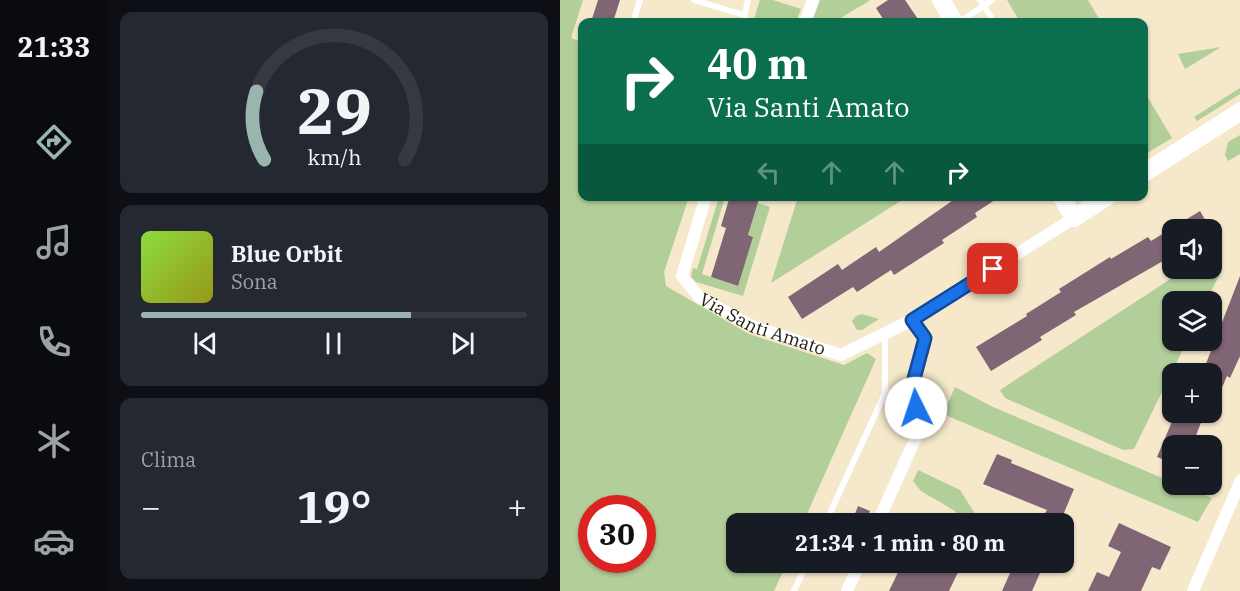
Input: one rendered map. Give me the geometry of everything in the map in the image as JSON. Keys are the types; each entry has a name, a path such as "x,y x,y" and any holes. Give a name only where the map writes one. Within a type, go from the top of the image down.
{"street":[{"path":"806,18 813,0"},
{"path":"941,0 952,18"},
{"path":"1148,170 1239,113"},
{"name":"Via Santi Amato","path":"704,201 682,276 699,297 752,326 841,355 912,320 1099,201"},
{"path":"1064,201 1074,218"},
{"path":"882,513 921,426 911,390 925,338 912,320"},
{"path":"1193,591 1241,480"},
{"path":"847,591 855,573"}],"lane":[{"path":"634,18 640,0"},
{"path":"694,0 740,18"},
{"path":"743,18 748,0"},
{"path":"965,18 982,3 992,0"},
{"path":"982,3 991,18"},
{"path":"830,513 885,393 884,332"},
{"path":"885,393 911,390"},
{"path":"794,591 802,573"}],"green space":[{"path":"560,0 583,0 571,38 578,41 578,201 688,201 664,272 666,286 749,334 844,365 867,353 876,359 807,513 726,513 726,573 782,573 774,591 560,591"},
{"path":"760,0 773,0 801,9 798,18 754,18"},
{"path":"820,0 869,0 841,18 813,18"},
{"path":"1007,0 1088,0 1099,18 1018,18"},
{"path":"1221,47 1185,69 1178,54"},
{"path":"1240,88 1240,94 1197,121 1194,117"},
{"path":"1148,98 1172,138 1148,153"},
{"path":"1240,135 1240,154 1228,161 1225,155 1228,142"},
{"path":"718,201 724,201 702,274 737,286 753,237 748,235 758,203 770,207 743,296 696,282 691,277 693,268 697,269"},
{"path":"796,201 901,201 771,283"},
{"path":"1171,279 1217,279 1211,291 1162,291 1162,351 1182,351 1176,363 1162,363 1162,392 1134,449 1123,450 1005,398 1000,390"},
{"path":"862,314 879,319 862,330 857,330 852,321 856,316"},
{"path":"955,387 993,407 1162,478 1162,495 1204,495 1212,498 1198,522 943,414"},
{"path":"918,470 960,490 975,513 956,513 921,491 913,481"}],"building":[{"path":"598,0 620,0 614,18 592,18"},
{"path":"888,0 905,0 917,18 882,18 876,8"},
{"path":"728,201 758,201 748,235 753,237 738,286 711,277 726,228 721,226"},
{"path":"952,201 993,201 975,213 977,217 942,240 944,243 894,275 891,270 857,292 853,287 802,319 788,297 838,264 842,270 876,247 879,252"},
{"path":"1200,211 1205,219 1187,219"},
{"path":"1162,234 1162,262 1074,312 1076,315 1040,337 1042,340 991,371 976,347 1027,316 1026,314 1061,292 1059,289 1110,257 1111,259 1148,237 1151,241"},
{"path":"1240,276 1241,354 1230,378 1227,376 1222,388 1222,363 1206,363 1211,351 1222,351 1222,322"},
{"path":"1171,423 1201,423 1196,435 1166,435"},
{"path":"1162,445 1162,459 1157,457"},
{"path":"997,454 1012,460 1011,463 1074,489 1064,513 1045,513 1047,510 983,484"},
{"path":"858,506 870,511 869,513 855,513"},
{"path":"1119,523 1171,547 1160,570 1152,567 1141,591 1088,591 1097,572 1109,577 1121,552 1108,546"},
{"path":"898,573 958,573 949,591 889,591"},
{"path":"1010,573 1040,573 1032,591 1002,591"}],"route":[{"path":"916,408 911,390 925,338 912,320 993,269"}]}
